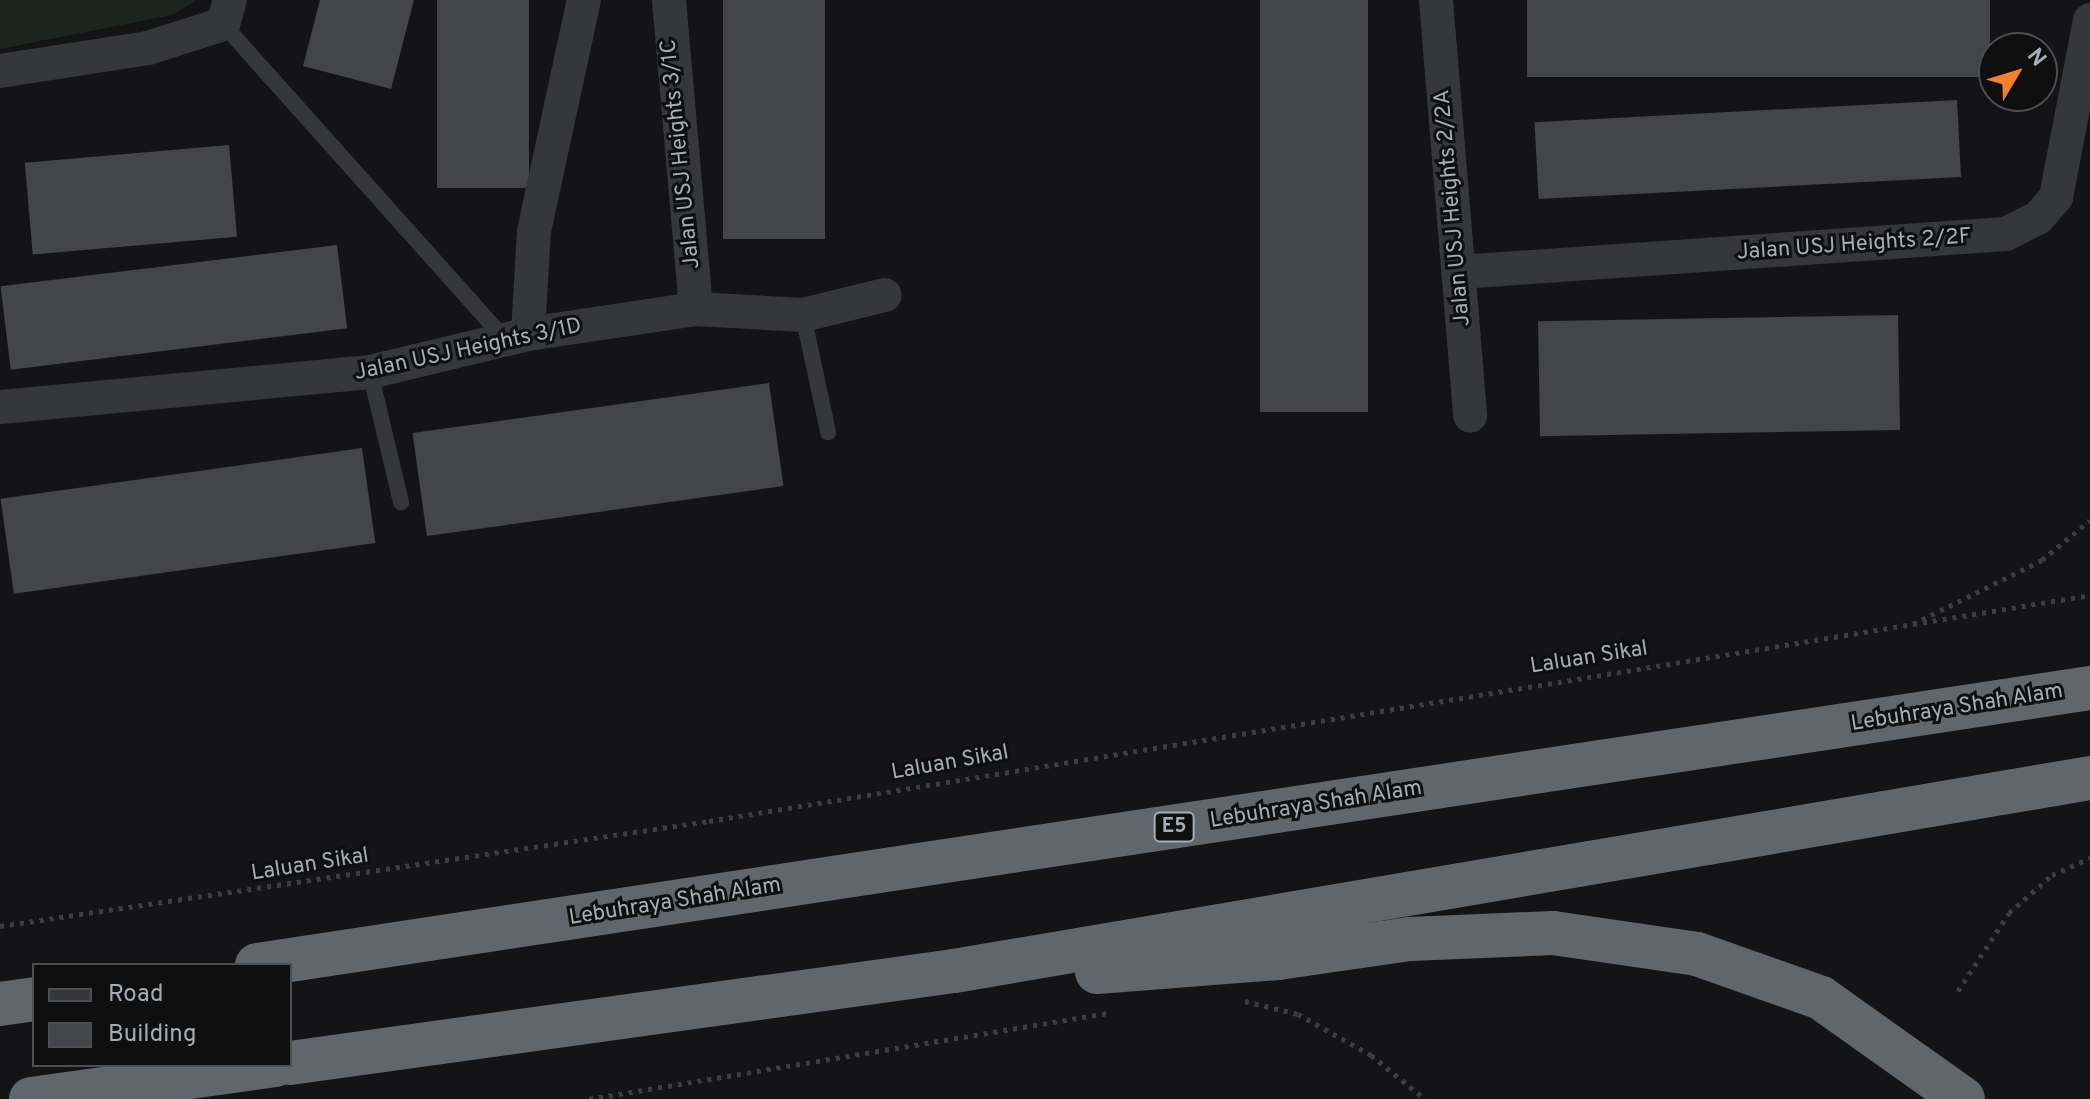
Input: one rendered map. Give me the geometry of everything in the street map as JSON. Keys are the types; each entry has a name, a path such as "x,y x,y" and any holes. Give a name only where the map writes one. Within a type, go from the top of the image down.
{"highway":[{"name":"Lebuhraya Shah Alam","path":"270,963 2090,688"},
{"path":"292,1063 954,971 2090,778"},
{"path":"954,971 1108,972 1278,958 1410,939 1553,933 1697,954 1821,998 1963,1099"},
{"path":"0,1004 32,999"},
{"path":"31,1099 262,1067"}],"street":[{"path":"517,336 534,231 584,0"},
{"name":"Jalan USJ Heights 3/1C","path":"669,0 696,309"},
{"name":"Jalan USJ Heights 2/2A","path":"1436,0 1470,416"},
{"path":"0,71 148,48 226,12"},
{"name":"Jalan USJ Heights 2/2F","path":"1459,272 2006,234 2038,218 2056,197 2090,20"},
{"name":"Jalan USJ Heights 3/1D","path":"0,407 370,372 517,336 696,309 803,315 885,295"}],"lane":[{"path":"226,12 517,336"},
{"path":"803,315 828,432"},
{"path":"370,372 401,502"}],"path":[{"name":"Laluan Sikal","path":"1904,628 2042,560 2090,520"},
{"name":"Laluan Sikal","path":"0,926 694,823 1298,721 1904,628 2090,595"},
{"path":"1958,991 2009,913 2052,875 2090,858"},
{"path":"1241,1000 1298,1014 1371,1055 1425,1099"},
{"path":"589,1099 1125,1010"}],"shaded area":[{"path":"0,0 196,0 172,15 0,49"}],"building":[{"path":"320,0 414,0 391,89 303,66"},
{"path":"437,0 529,0 529,188 437,188"},
{"path":"723,0 825,0 825,239 723,239"},
{"path":"1260,0 1368,0 1368,412 1260,412"},
{"path":"1527,0 1990,0 1990,32 1978,32 1978,77 1527,77"},
{"path":"1957,100 1961,177 1539,199 1535,122"},
{"path":"229,145 237,237 33,255 25,163"},
{"path":"337,245 347,328 11,370 1,286"},
{"path":"1898,315 1900,430 1540,436 1538,321"},
{"path":"769,383 783,486 427,536 413,433"},
{"path":"362,448 375,543 14,594 1,499"}]}
